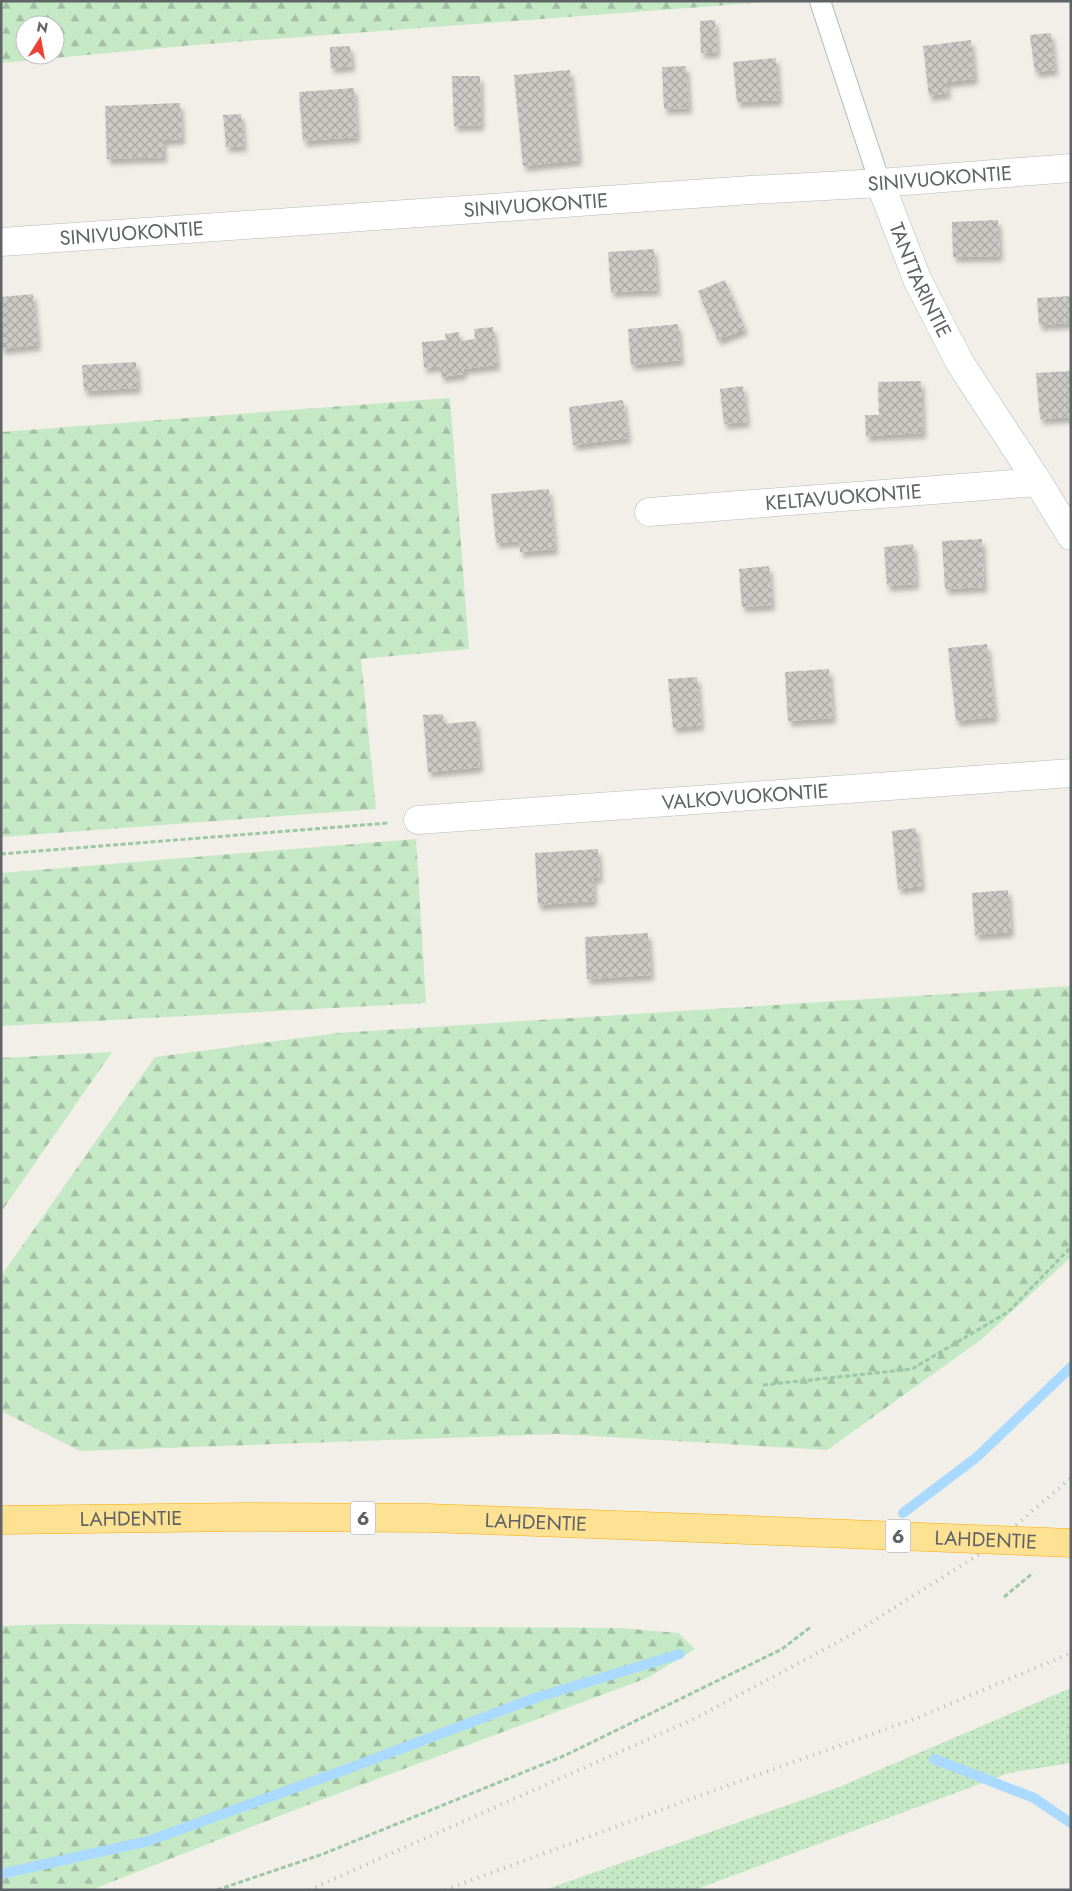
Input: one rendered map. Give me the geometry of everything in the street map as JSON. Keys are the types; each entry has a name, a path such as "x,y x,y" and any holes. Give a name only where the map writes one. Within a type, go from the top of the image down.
{"highway":[{"name":"LAHDENTIE","path":"1,1520 243,1517 428,1518 1071,1543"}],"street":[{"name":"SINIVUOKONTIE","path":"1,242 751,190 880,183 1071,168"},
{"name":"TANTTARINTIE","path":"880,183 918,279 960,363 1071,536"},
{"name":"KELTAVUOKONTIE","path":"649,512 1038,482"},
{"name":"VALKOVUOKONTIE","path":"418,820 1071,773"}],"lane":[{"name":"TANTTARINTIE","path":"820,1 880,183"}],"path":[{"path":"1,854 418,820"},
{"path":"763,1385 912,1369 1008,1312 1071,1247"},
{"path":"217,1890 323,1854 566,1755 782,1649 812,1626"}],"green space":[{"path":"1,1 782,1 194,45 65,57 65,15 15,15 15,62 1,63"},
{"path":"450,398 469,649 361,659 376,809 1,837 1,432"},
{"path":"416,839 426,1003 1,1026 1,873"},
{"path":"1071,986 1071,1257 982,1339 827,1450 558,1434 80,1451 1,1411 1,1276 155,1057 338,1033"},
{"path":"112,1052 1,1212 1,1058"},
{"path":"58,1624 621,1628 678,1633 695,1649 647,1678 302,1807 91,1890 1,1890 1,1626"},
{"path":"1071,1688 1071,1763 1009,1773 694,1890 544,1890 839,1787"}],"building":[{"path":"715,20 717,52 701,53 700,21"},
{"path":"1051,33 1055,70 1035,72 1030,35"},
{"path":"971,40 975,79 946,82 948,93 929,96 923,46"},
{"path":"350,46 352,66 331,68 330,47"},
{"path":"776,58 779,100 737,102 733,62"},
{"path":"686,66 689,108 664,109 662,67"},
{"path":"570,70 579,160 523,166 514,75"},
{"path":"452,76 480,76 481,125 454,126"},
{"path":"354,88 357,137 303,141 299,92"},
{"path":"180,103 182,139 163,140 164,157 107,159 105,106"},
{"path":"241,114 244,146 226,147 223,115"},
{"path":"998,220 1000,256 953,257 952,222"},
{"path":"654,249 657,290 611,292 608,252"},
{"path":"725,280 745,329 718,340 698,291"},
{"path":"33,294 38,345 1,349 1,297"},
{"path":"1071,296 1071,323 1039,325 1037,298"},
{"path":"678,324 681,360 631,365 628,329"},
{"path":"493,327 497,365 463,369 464,374 441,377 440,366 424,368 422,342 446,340 445,334 459,332 460,341 475,339 474,329"},
{"path":"136,362 138,388 84,391 82,365"},
{"path":"1071,371 1071,417 1040,419 1036,373"},
{"path":"921,381 923,433 866,436 865,415 879,415 878,382"},
{"path":"743,386 747,422 724,424 720,389"},
{"path":"623,400 628,438 573,445 569,407"},
{"path":"549,489 555,549 520,552 519,541 496,543 491,494"},
{"path":"982,539 984,587 945,589 942,541"},
{"path":"913,544 916,584 887,586 884,547"},
{"path":"769,566 772,605 742,607 739,569"},
{"path":"987,644 995,717 956,721 948,648"},
{"path":"829,669 833,718 788,721 785,672"},
{"path":"697,677 701,725 673,728 668,679"},
{"path":"443,714 444,724 476,721 480,767 428,772 423,715"},
{"path":"916,828 922,886 898,889 892,831"},
{"path":"598,849 600,877 593,878 594,901 538,905 535,853"},
{"path":"1008,890 1011,932 975,935 972,893"},
{"path":"648,933 651,975 587,979 585,937"}],"waterway":[{"path":"903,1513 977,1457 1071,1367"},
{"path":"1,1874 148,1841 535,1698 680,1654"},
{"path":"934,1759 1034,1798 1071,1823"}],"railway":[{"path":"309,1890 696,1718 851,1635 989,1548 1071,1478"},
{"path":"445,1890 704,1794 917,1718 1071,1653"}]}
